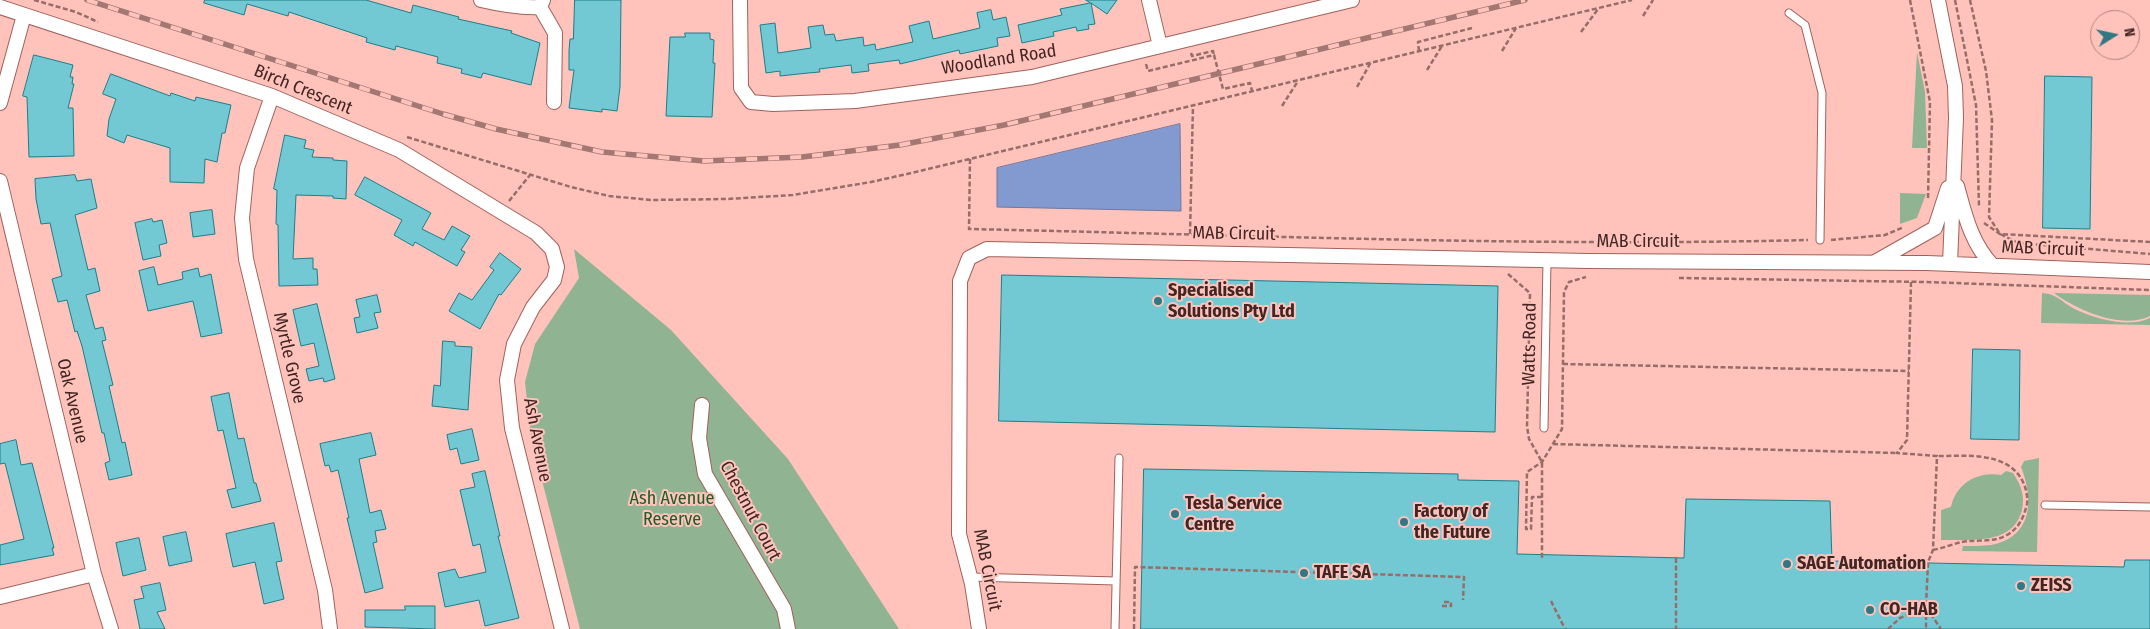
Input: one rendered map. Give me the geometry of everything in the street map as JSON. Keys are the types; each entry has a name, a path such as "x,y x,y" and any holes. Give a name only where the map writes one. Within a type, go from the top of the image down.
{"street":[{"path":"481,0 511,8 542,3 555,33 554,102"},
{"name":"Woodland Road","path":"740,0 741,88 750,102 774,104 855,102 1032,77 1352,0"},
{"path":"1149,0 1160,46"},
{"path":"1938,0 1955,86 1956,118 1950,264"},
{"name":"Birch Crescent","path":"0,7 272,96 399,150 536,233 552,249 557,267"},
{"path":"0,103 24,15"},
{"name":"Myrtle Grove","path":"272,96 247,168 242,218 246,259 325,590 330,629"},
{"path":"1874,263 1935,228 1953,173"},
{"path":"1953,173 1968,227 1982,254 1993,266"},
{"name":"Oak Avenue","path":"0,181 94,574 111,629"},
{"name":"MAB Circuit","path":"979,629 978,613 958,534 960,281 969,258 987,249 1547,260 1950,264 2150,272"},
{"name":"Ash Avenue","path":"557,267 554,280 533,307 514,344 507,380 512,428 562,629"},
{"name":"Chestnut Court","path":"702,405 699,438 705,474 784,609 788,629"},
{"path":"0,597 94,574"}],"lane":[{"path":"1789,13 1805,26 1822,93 1820,240"},
{"name":"Watts Road","path":"1544,428 1547,260"},
{"path":"1115,629 1119,458"},
{"path":"2045,505 2150,507"},
{"path":"970,577 1116,581"}],"path":[{"path":"34,0 76,12 98,22"},
{"path":"405,136 530,175 609,196 651,200 727,199 793,194 846,187 970,159 1632,0"},
{"path":"1643,16 1653,0"},
{"path":"1955,0 1976,105 1977,195 1980,212"},
{"path":"1970,0 1986,71 1992,120 1989,217 2000,234"},
{"path":"1581,32 1599,8"},
{"path":"1419,51 1418,42 1472,28"},
{"path":"1502,51 1516,28"},
{"path":"1427,70 1443,45"},
{"path":"1143,50 1148,71 1214,55"},
{"path":"1202,53 1213,51 1224,89 1250,83 1252,91"},
{"path":"1357,87 1370,62"},
{"path":"1282,106 1299,80"},
{"path":"1190,234 1193,105"},
{"path":"970,159 969,229 1588,241"},
{"path":"500,211 530,175"},
{"path":"1981,220 2000,234 2018,243 2150,254"},
{"path":"2000,234 2150,242"},
{"path":"1507,273 1530,293 1527,426 1529,439 1542,462 1542,559"},
{"path":"1542,497 1532,496 1531,529 1526,529 1527,472 1542,462 1562,429 1564,292 1569,282 1588,276"},
{"path":"1674,278 1911,282 2150,290"},
{"path":"1896,454 1907,440 1911,282"},
{"path":"1563,364 1908,371"},
{"path":"1553,444 1896,454 1994,459 2011,466 2019,474 2025,486 2027,501 2024,517 2016,529 2006,536 1987,541 1964,542 1933,550"},
{"path":"1926,629 1928,562 1933,550 1937,456"},
{"path":"1676,558 1676,629"},
{"path":"1134,629 1135,567 1464,577 1463,600"},
{"path":"1550,602 1565,629"},
{"path":"1888,629 1900,618 1926,607"},
{"path":"1926,607 1941,629"}],"green space":[{"path":"1917,52 1925,92 1927,148 1912,148"},
{"path":"1900,193 1926,194 1917,218 1900,224"},
{"name":"Ash Avenue Reserve","path":"574,249 671,330 788,459 899,629 580,629 531,437 525,382 535,344 579,278"},
{"path":"2042,293 2055,296 2073,308 2100,318 2111,321 2132,322 2150,318 2150,325 2041,323"},
{"path":"2054,293 2150,295 2150,316 2139,320 2126,321 2100,316 2075,306"},
{"path":"2039,458 2037,552 1962,551 1963,546 1991,545 2005,541 2022,526 2027,515 2028,492 2021,467 2024,461"},
{"path":"2006,471 2013,473 2016,477 2022,490 2023,500 2022,510 2017,522 2010,530 2000,535 1977,540 1941,540 1941,510 1951,507 1958,491 1963,485 1976,477 1992,474 2001,475"}],"water":[{"path":"1180,124 1181,211 997,207 997,168"}],"building":[{"path":"205,0 366,0 411,13 413,5 459,17 458,19 512,31 511,33 540,43 531,85 483,73 481,78 461,73 462,69 437,63 438,57 396,46 395,50 366,42 367,38 289,12 288,16 247,4 244,15 204,3"},
{"path":"575,0 621,0 620,87 617,111 602,109 602,112 569,108 574,70 569,70 569,51 570,39 573,39"},
{"path":"1086,0 1117,0 1107,14 1091,3 1095,24 1088,25 1089,29 1077,31 1076,27 1053,32 1054,36 1022,43 1018,25 1062,15 1060,9 1090,3"},
{"path":"991,10 993,20 1006,17 1010,36 997,38 998,46 960,54 959,50 900,64 899,60 868,64 869,71 852,73 851,65 819,69 820,72 780,76 780,71 766,73 760,25 775,23 778,53 811,48 808,27 823,25 825,35 834,34 836,41 863,37 864,46 875,44 876,50 913,42 909,26 929,21 933,39 980,28 977,13"},
{"path":"685,33 710,33 710,39 714,40 713,63 715,63 712,117 666,116 670,37 685,37"},
{"path":"34,55 73,65 70,77 73,77 72,84 74,84 68,108 73,108 74,156 29,157 27,97 23,96"},
{"path":"111,74 170,96 171,93 195,101 196,97 231,105 225,133 222,133 217,162 205,159 204,183 170,182 170,148 127,135 124,143 107,136 109,119 116,99 103,94"},
{"path":"2045,76 2092,77 2090,229 2043,228"},
{"path":"285,135 306,140 304,148 314,150 312,157 347,161 346,199 333,198 333,196 296,195 293,259 313,258 313,269 317,269 318,285 279,286 278,225 276,224 277,190 274,189"},
{"path":"75,175 77,181 91,179 97,208 75,215 88,270 95,268 100,291 86,295 95,329 103,327 106,340 102,341 113,385 109,386 122,443 125,442 132,475 109,480 105,463 110,461 82,346 77,331 75,332 67,300 58,302 52,279 62,276 50,223 41,224 36,199 35,179"},
{"path":"365,177 431,213 422,229 444,240 452,226 470,236 461,250 465,252 457,266 415,242 413,246 394,235 402,220 355,195"},
{"path":"212,210 215,234 193,237 190,213"},
{"path":"152,219 153,222 162,220 167,243 159,245 161,256 143,260 135,223"},
{"path":"500,253 521,269 501,295 499,294 480,329 449,311 459,293 472,300 494,270 490,267"},
{"path":"154,267 158,285 183,279 182,272 198,268 200,277 211,274 222,333 201,337 193,301 148,311 139,271"},
{"path":"1002,275 1498,286 1495,432 999,421"},
{"path":"377,295 381,312 374,313 378,328 357,333 354,318 360,317 356,300"},
{"path":"317,304 335,379 324,382 323,378 309,381 306,369 319,366 314,343 301,346 293,310"},
{"path":"443,341 455,342 455,346 472,347 468,410 432,406 434,385 440,386"},
{"path":"1973,349 2020,350 2019,440 1971,439"},
{"path":"229,393 238,439 244,438 254,483 256,483 261,501 232,508 227,490 236,488 223,430 218,431 211,397"},
{"path":"472,429 479,460 461,464 457,448 450,450 447,435"},
{"path":"371,433 376,455 359,459 370,513 381,510 386,529 375,531 377,542 373,543 383,588 365,593 347,518 349,518 338,470 331,472 329,465 325,466 320,444"},
{"path":"16,440 21,465 32,463 54,548 52,548 54,555 0,565 0,545 24,539 5,463 0,464 0,444"},
{"path":"1144,469 1458,474 1458,480 1519,481 1517,554 1684,558 1686,499 1830,501 1832,561 2124,567 2125,560 2150,560 2150,629 1141,629"},
{"path":"485,471 500,536 498,536 519,618 485,626 479,600 445,607 438,573 455,569 459,578 486,572 480,544 473,546 460,490 475,487 472,474"},
{"path":"274,523 282,561 276,562 284,599 264,604 255,562 233,567 226,534"},
{"path":"186,532 192,561 169,566 163,537"},
{"path":"139,538 146,570 123,576 116,543"},
{"path":"160,583 166,610 157,612 165,629 140,629 134,600 144,598 141,587"},
{"path":"405,606 435,606 435,629 365,627 365,610 405,610"}],"railway":[{"path":"87,0 443,114 496,129 602,152 704,161 802,157 900,145 1004,125 1525,0"}],"place":[{"name":"Specialised Solutions Pty Ltd","path":"1158,301"},
{"name":"Tesla Service Centre","path":"1175,514"},
{"name":"Factory of the Future","path":"1404,522"},
{"name":"SAGE Automation","path":"1787,564"},
{"name":"TAFE SA","path":"1304,573"},
{"name":"ZEISS","path":"2021,586"},
{"name":"CO-HAB","path":"1870,610"}]}
